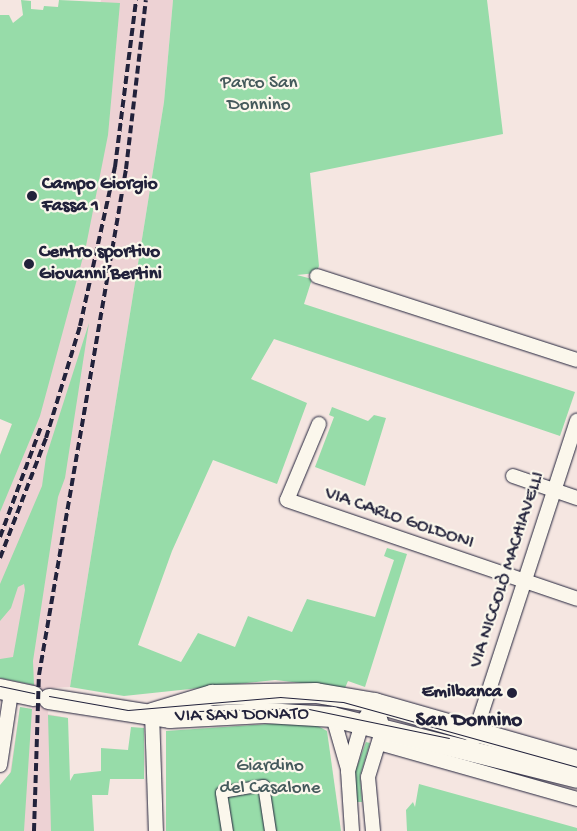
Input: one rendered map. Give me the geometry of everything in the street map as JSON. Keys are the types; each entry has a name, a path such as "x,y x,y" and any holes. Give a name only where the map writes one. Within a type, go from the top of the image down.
{"main road":[{"name":"VIA SAN DONATO","path":"6,691 41,698 152,713 170,718 265,713 333,717 362,723 381,736 473,740 577,760"},
{"name":"VIA SAN DONATO","path":"152,713 212,695 259,692 316,693 376,703 577,778"}],"street":[{"path":"317,276 577,360"},
{"name":"VIA NICCOLÒ MACHIAVELLI","path":"473,740 577,421"},
{"name":"VIA CARLO GOLDONI","path":"319,424 288,500 577,600"},
{"path":"513,476 577,498"},
{"path":"0,766 6,691"},
{"path":"348,771 362,723 376,703"},
{"path":"373,831 368,777 381,736 376,703"},
{"path":"152,713 156,831"},
{"path":"333,717 348,771 352,831"},
{"name":"VIA SAN DONATO","path":"381,736 577,799"},
{"path":"227,831 221,792 263,785 270,831"}],"shaded area":[{"path":"101,0 173,0 164,102 70,687 50,688 48,714 68,718 68,831 9,831 9,778 20,707 32,709 34,685 0,678 0,455 12,424"}],"green space":[{"path":"21,0 31,1 31,9 43,10 44,6 58,7 59,0 120,3 108,135 86,246 40,416 0,512 0,455 12,424 0,419 0,15 9,15 13,23 23,15"},
{"name":"Parco San Donnino","path":"173,0 487,0 503,134 310,173 319,266 316,273 297,275 312,279 304,304 575,392 560,436 274,339 251,379 307,403 277,484 213,460 172,551 138,645 181,662 198,633 235,647 248,616 292,632 307,599 375,617 394,560 384,556 387,548 407,554 365,687 348,681 345,688 275,680 124,696 70,687 164,102"},
{"path":"89,323 65,478 58,497 33,661 34,685 0,678 0,659 13,657 25,590 24,584 18,587 11,608 0,621 0,584 42,486 46,457"},
{"path":"332,407 368,421 374,415 386,418 365,486 315,467 334,417 329,415"},
{"path":"20,707 32,709 24,831 0,831 0,785 11,772"},
{"path":"48,715 68,718 70,781 74,774 101,771 101,748 128,750 131,727 144,728 144,779 110,779 108,795 92,795 94,831 51,831"},
{"name":"Giardino del Casalone","path":"281,723 316,725 327,731 341,831 166,831 166,731"},
{"path":"366,742 370,743 360,776 362,802 357,802 355,772"},
{"path":"419,784 577,828 577,831 407,831 406,810 413,802 415,807"}],"tram line":[{"path":"0,686 34,693"},
{"path":"49,696 128,710 280,697 343,702 577,767"},
{"path":"198,711 304,708 449,738"}],"railway":[{"path":"0,558 46,438 80,326 115,167 136,0"},
{"path":"34,831 39,675 126,169 146,0"},
{"path":"0,537 41,427"}],"place":[{"name":"Campo Giorgio Fassa 1","path":"32,196"},
{"name":"Centro sportivo Giovanni Bertini","path":"29,264"},
{"name":"Emilbanca","path":"512,693"}],"district":[{"name":"San Donnino","path":"469,722"}]}
